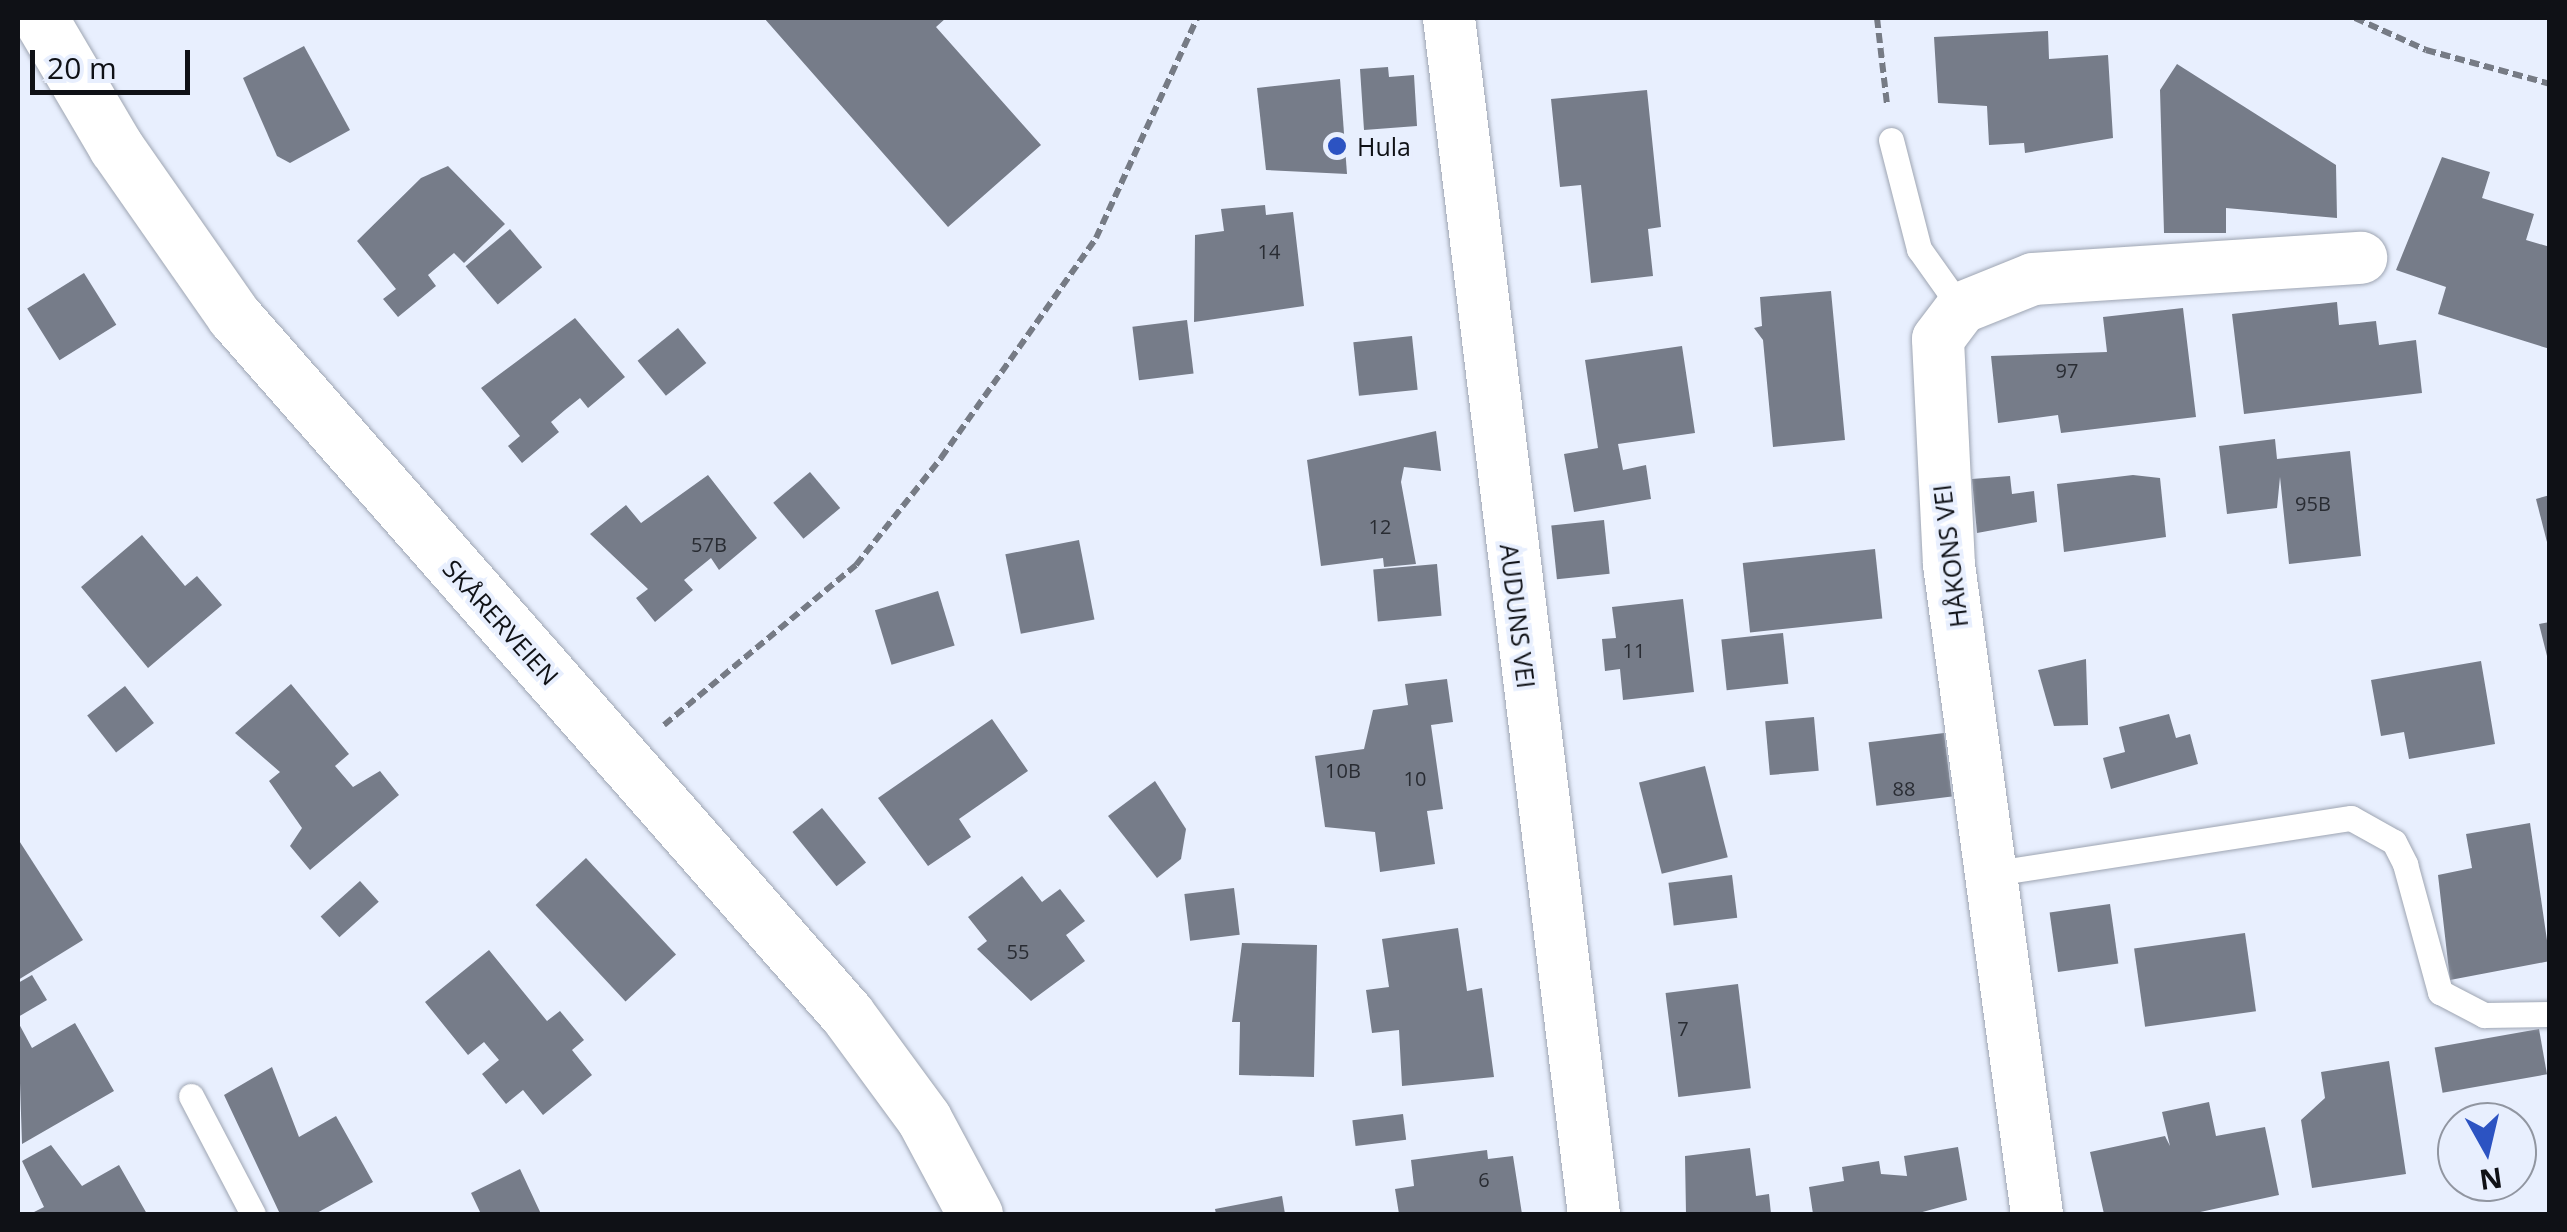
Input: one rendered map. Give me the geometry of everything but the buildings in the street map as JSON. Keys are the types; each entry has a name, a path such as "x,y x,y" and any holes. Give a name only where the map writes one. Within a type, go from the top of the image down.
{"street":[{"name":"SKÅRERVEIEN","path":"40,18 234,316 859,1029 924,1119 975,1214"},
{"name":"AUDUNS VEI","path":"1448,18 1594,1214"},
{"path":"1961,308 2072,272 2360,258"},
{"name":"HÅKONS VEI","path":"1961,308 1938,339 1935,361 1939,468 1995,874 2036,1214"}],"lane":[{"path":"1892,140 1919,249 1961,308"},
{"path":"1995,874 2351,818 2394,842 2440,992 2484,1015 2550,1014"},
{"path":"191,1096 253,1214"}],"path":[{"path":"622,758 817,602 889,525 1096,238 1197,18"},
{"path":"1878,18 1892,140"},
{"path":"2355,18 2426,50 2550,84"}],"place":[{"name":"Hula","path":"1337,146"}]}
